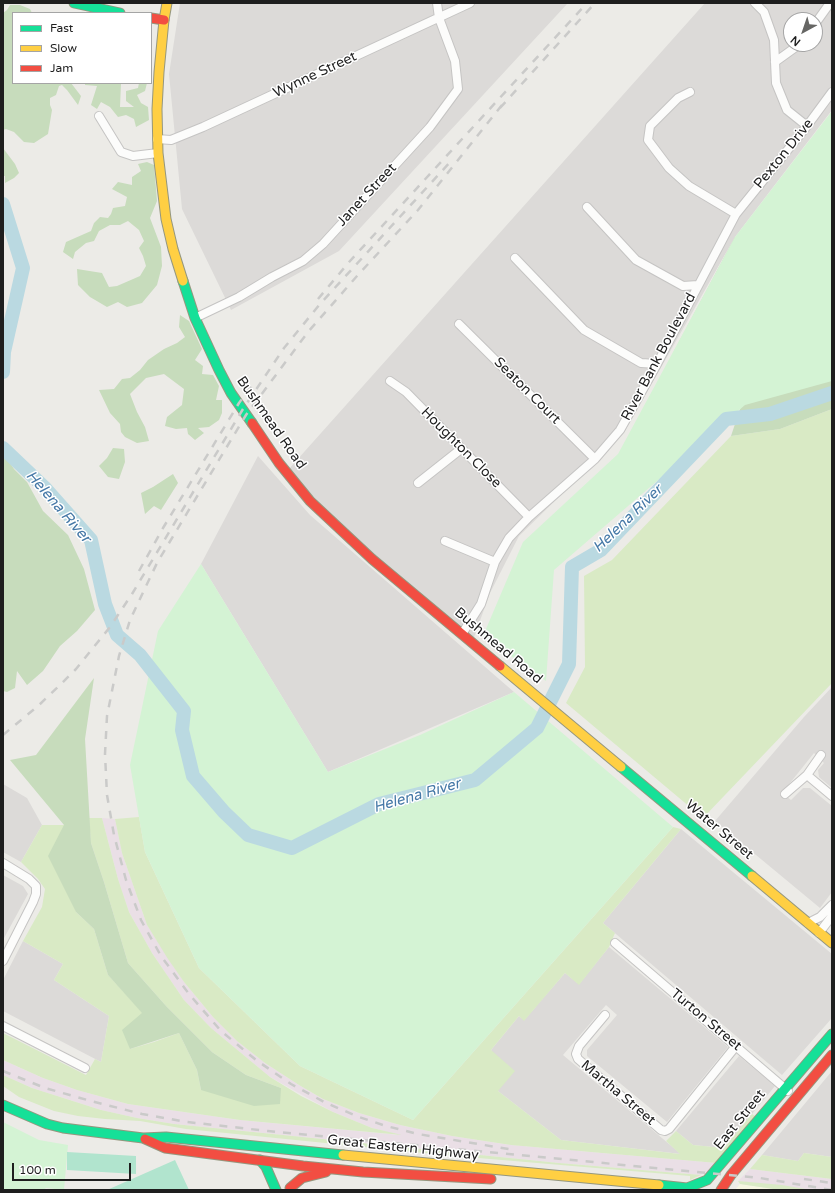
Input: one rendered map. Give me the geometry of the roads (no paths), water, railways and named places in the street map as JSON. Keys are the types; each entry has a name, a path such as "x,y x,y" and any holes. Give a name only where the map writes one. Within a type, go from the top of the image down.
{"main road":[{"path":"74,3 115,12"},
{"name":"Bushmead Road","path":"167,3 159,72 157,139 162,194 173,249 195,318 231,393 280,463 310,501 372,559 587,739"},
{"path":"152,18 164,20"},
{"name":"Water Street","path":"587,739 832,943"},
{"name":"East Street","path":"655,1188 687,1188 707,1180 832,1034"},
{"name":"East Street","path":"721,1190 731,1175 832,1055"},
{"name":"Great Eastern Highway","path":"3,1105 47,1124 63,1128 143,1138 166,1137 655,1188"},
{"name":"Great Eastern Highway","path":"143,1138 165,1148 334,1170 498,1180"},
{"path":"260,1160 266,1167 276,1190"},
{"path":"290,1188 302,1178 334,1170"},
{"path":"514,1181 566,1185"}],"street":[{"name":"Janet Street","path":"195,318 239,297 272,277 303,261 323,244 430,127 458,89 455,61 439,18 437,3"},
{"name":"Wynne Street","path":"157,139 172,140 203,127 470,3"},
{"path":"755,3 764,12 774,40 776,83 786,110 807,126"},
{"path":"823,13 830,3"},
{"path":"775,62 789,52"},
{"path":"690,92 678,98 650,126 648,140 669,168 689,186 736,214"},
{"name":"Pexton Drive","path":"736,214 807,126 832,92"},
{"path":"100,116 121,152 133,156 158,153"},
{"path":"587,207 636,260 683,286 698,285"},
{"name":"River Bank Boulevard","path":"462,634 480,604 495,562 509,538 529,517 595,459 620,430 657,364 736,214"},
{"path":"515,258 584,330 641,363 657,364"},
{"name":"Seaton Court","path":"459,324 595,459"},
{"name":"Houghton Close","path":"390,381 406,392 460,449 529,517"},
{"path":"418,483 460,449"},
{"path":"445,541 495,562"},
{"path":"786,794 807,775 821,755"},
{"path":"807,775 832,796"},
{"path":"3,863 29,879 36,886 36,894 33,902 3,961"},
{"path":"808,923 820,917 832,905"},
{"path":"819,932 832,916"},
{"name":"Turton Street","path":"615,943 796,1098"},
{"name":"Martha Street","path":"605,1016 579,1046 576,1054 581,1063 661,1130 665,1131 669,1130 736,1046"},
{"path":"3,1026 85,1068"}],"waterway":[{"name":"Helena River","path":"3,204 23,268 4,352 3,372"},
{"name":"Helena River","path":"3,448 44,487 91,540 105,604 117,635 140,655 184,711 182,730 193,776 224,812 248,835 292,848 379,804 475,780 537,728 569,664 572,567 601,550 726,419 770,414 832,393"}],"railway":[{"path":"318,299 350,261 587,3"},
{"path":"500,108 595,3"},
{"path":"502,105 418,210 308,332 246,415 157,563 130,620 119,656 107,716 105,754 107,795 114,835 126,880 141,920 161,956 189,994 221,1031 256,1060 291,1084 326,1103 359,1117 418,1134 514,1150"},
{"path":"3,735 38,706 76,669 110,627 132,594 243,409 284,348 320,304 452,160"},
{"path":"139,571 163,528 239,403 255,381"},
{"path":"3,1071 45,1088 91,1101 142,1114 187,1122 760,1178 832,1190"},
{"path":"804,1179 832,1183"}]}
